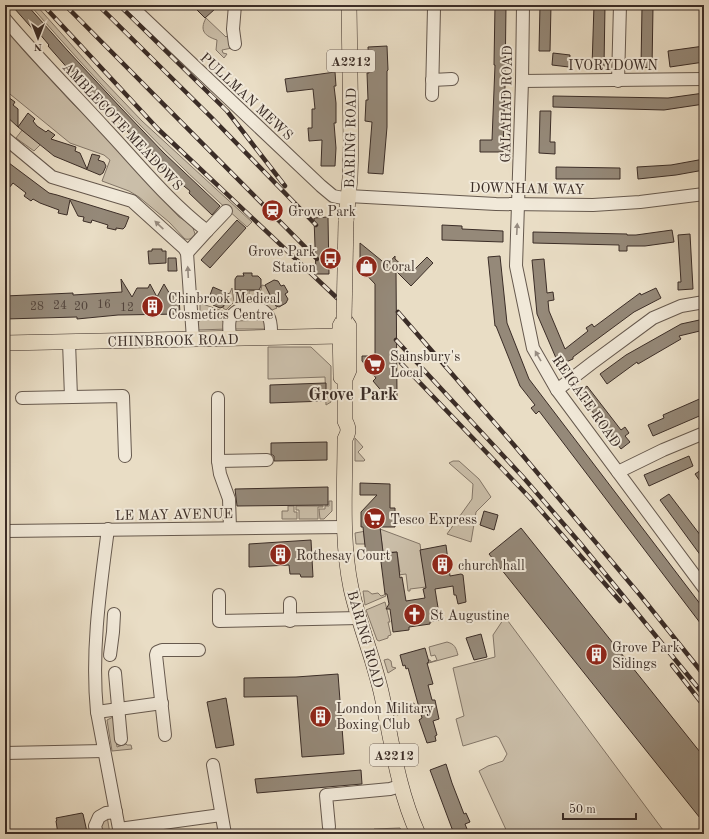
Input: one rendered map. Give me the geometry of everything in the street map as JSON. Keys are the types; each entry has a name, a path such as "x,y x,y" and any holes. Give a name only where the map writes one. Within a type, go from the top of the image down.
{"main road":[{"name":"BARING ROAD","path":"349,5 351,144 350,178 346,221 344,320 340,326 345,340 341,377 345,379 346,429 344,527 349,576 359,618 373,660 400,786 418,834"},
{"name":"CHINBROOK ROAD","path":"5,343 230,338 345,340"}],"street":[{"name":"PULLMAN MEWS","path":"130,5 321,186 333,196 348,197"},
{"path":"235,5 233,29 235,44"},
{"path":"432,5 434,8 432,95"},
{"name":"GALAHAD ROAD","path":"519,204 524,5"},
{"path":"618,81 620,5"},
{"name":"AMBLECOTE MEADOWS","path":"5,19 32,51 106,128 158,186 178,206 207,231"},
{"path":"432,80 452,79"},
{"name":"IVORYDOWN","path":"522,81 704,79"},
{"path":"5,138 52,177 132,200 177,241 187,253 193,339"},
{"name":"DOWNHAM WAY","path":"348,197 496,204 593,205 670,199 704,194"},
{"name":"REIGATE ROAD","path":"519,204 516,266 533,348 557,390 704,588"},
{"path":"187,253 226,211"},
{"path":"557,390 653,318 681,306 704,302"},
{"path":"230,338 230,320 232,316 240,310 250,308 261,309 268,316 270,320 271,338"},
{"path":"69,342 70,397"},
{"path":"22,398 123,396 125,456"},
{"path":"218,398 218,461 220,474 229,499 230,528"},
{"path":"618,472 657,453 703,435"},
{"path":"218,461 267,460"},
{"name":"LE MAY AVENUE","path":"5,531 344,527"},
{"path":"108,529 96,632 94,664 97,712 120,832 221,815"},
{"path":"219,595 219,621 359,618"},
{"path":"290,603 290,620"},
{"path":"110,655 114,614"},
{"path":"96,632 113,632"},
{"path":"165,735 156,657 157,652 162,650 199,650"},
{"path":"115,673 121,739"},
{"path":"97,712 162,703"},
{"path":"5,753 104,751"},
{"path":"213,765 224,834"},
{"path":"329,827 326,795 390,789 400,786"},
{"path":"97,834 95,826 99,816 106,813 116,812"}],"shaded area":[{"path":"30,5 36,5 142,121 252,222 247,227 190,175 135,120"},
{"path":"206,18 226,37 231,32 232,48 222,50 223,53 227,54 224,58 216,50 217,40 206,35 203,30"},
{"path":"5,27 24,51 73,104 111,140 160,197 179,217 192,225 195,234 192,238 185,239 169,222 139,197 129,191 102,181 110,160 104,155 70,143 5,90"},
{"path":"23,129 41,144 34,151 16,138"},
{"path":"704,213 704,271 700,214"},
{"path":"262,285 266,286 270,296 261,300 249,298 249,291 261,290"},
{"path":"232,288 234,302 226,310 223,308"},
{"path":"235,290 247,290 247,298 236,301"},
{"path":"271,298 277,308 272,310 263,302"},
{"path":"200,303 225,312 222,321 228,321 228,329 197,330 198,321 200,321"},
{"path":"268,320 268,329 234,329 234,321"},
{"path":"268,347 311,347 331,366 331,402 326,405 325,377 268,379"},
{"path":"355,438 363,447 358,452 365,460 364,461 355,461"},
{"path":"459,461 479,479 491,497 476,512 471,542 447,534 472,499 473,484 449,463"},
{"path":"329,501 332,501 332,511 324,519 320,519 319,509 325,509 325,506 329,506"},
{"path":"288,506 294,506 294,512 297,512 297,519 282,519 282,511 288,511"},
{"path":"296,506 323,507 318,507 318,519 299,519 299,510 296,510"},
{"path":"380,529 420,544 426,587 410,589 410,591 408,591 406,574 398,575 398,572 400,572 397,552 383,552"},
{"path":"366,531 364,534 365,544 356,544 355,533"},
{"path":"363,591 368,591 372,594 378,593 381,596 385,594 386,596 365,605"},
{"path":"385,602 390,622 388,622 391,635 388,636 388,638 379,641 377,640 366,610"},
{"path":"505,617 666,834 508,834 479,771 503,761 507,754 499,738 496,736 463,746 456,719 464,716 453,668 495,657 493,635"},
{"path":"447,642 455,647 458,655 425,664 428,663 429,660 431,662 437,660 435,655 431,656 429,647"},
{"path":"388,659 391,661 392,667 396,668 388,673 384,660"},
{"path":"395,703 399,707 414,703 417,709 397,715"},
{"path":"113,717 117,747 126,744 131,745 132,749 112,751 107,720"},
{"path":"107,816 110,834 105,834 99,829 98,825"},
{"path":"400,828 403,834 374,833 374,829"}],"building":[{"path":"19,5 27,5 164,153 220,206 212,215 189,193 190,191 152,158 154,156 142,144 140,145 117,121 119,120 107,107 105,109 82,84 84,82 73,71 71,72 38,32 37,34 14,8"},
{"path":"192,5 211,5 215,9 205,18"},
{"path":"495,5 506,5 503,152 480,152 480,140 492,140 495,65"},
{"path":"540,5 551,5 550,51 539,51"},
{"path":"594,5 605,5 604,67 592,67"},
{"path":"642,7 653,7 652,68 641,67"},
{"path":"387,46 387,127 383,174 368,173 372,122 365,121 366,100 368,100 368,47"},
{"path":"704,46 704,62 670,67 668,51"},
{"path":"553,53 570,55 569,67 552,65"},
{"path":"335,72 335,166 321,166 322,140 309,141 308,128 312,128 312,109 315,109 313,89 287,92 285,79"},
{"path":"704,93 704,104 664,110 553,107 553,96 668,98"},
{"path":"8,97 15,102 13,105 18,109 18,127 5,115 5,99 6,100"},
{"path":"540,111 551,111 550,142 555,142 555,154 539,153"},
{"path":"28,113 35,119 33,121 37,126 46,132 48,130 55,135 51,139 76,147 75,151 80,153 87,169 92,154 100,156 98,160 104,162 106,166 103,173 100,175 54,156 18,127"},
{"path":"704,159 704,170 638,179 637,167 671,165"},
{"path":"5,160 49,193 129,217 125,227 123,229 116,228 116,230 107,228 108,225 92,220 91,223 83,221 84,217 78,216 70,200 67,215 58,213 59,210 33,199 31,201 24,196 26,193 13,183 5,193"},
{"path":"556,167 620,168 620,179 556,179"},
{"path":"328,217 329,274 316,274 314,218"},
{"path":"237,220 246,228 210,268 201,260"},
{"path":"442,225 462,226 462,229 503,231 503,242 442,240"},
{"path":"672,230 674,242 645,246 627,246 627,251 619,251 619,245 533,243 533,232 636,235"},
{"path":"690,234 693,289 678,290 678,282 681,282 678,235"},
{"path":"360,243 387,265 395,256 395,259 411,273 427,257 433,263 411,286 396,271 397,396 390,401 373,381 376,378 362,361 362,356 375,356 375,284 360,268"},
{"path":"152,249 162,249 162,251 166,251 166,263 149,264 148,251 152,251"},
{"path":"500,256 507,323 529,379 704,609 704,628 539,411 536,414 531,408 535,405 520,386 495,326 488,257"},
{"path":"168,258 176,258 177,271 168,271"},
{"path":"544,259 547,293 553,292 554,300 548,301 549,311 565,349 588,331 586,328 592,324 594,327 640,293 641,295 656,288 661,298 634,312 573,357 573,359 559,365 537,314 532,260"},
{"path":"243,273 252,273 252,276 258,276 261,279 261,286 259,290 235,290 235,279 237,276 244,276"},
{"path":"121,279 132,297 137,288 148,288 150,284 157,297 164,284 171,296 179,296 180,314 118,315 77,319 77,317 5,319 5,296 73,293 73,295 122,292"},
{"path":"274,280 278,281 281,286 284,285 288,292 285,294 288,299 286,303 279,307 276,306 265,285"},
{"path":"213,287 229,294 223,307 220,308 213,305 211,302 213,296 210,295"},
{"path":"704,319 704,330 679,336 681,339 638,364 637,362 607,384 600,374 626,355 681,324"},
{"path":"326,383 326,401 270,403 270,385"},
{"path":"587,386 621,430 625,427 629,433 625,436 630,442 621,449 578,393"},
{"path":"704,397 704,414 653,436 648,425 664,418 663,415"},
{"path":"327,442 327,460 274,461 274,456 271,454 271,443"},
{"path":"689,456 693,466 649,486 644,475"},
{"path":"704,468 704,487 695,474"},
{"path":"360,483 390,484 390,508 395,508 395,527 380,527 383,552 366,555 363,527 361,527 361,512 377,495 360,495"},
{"path":"328,487 328,505 237,506 235,489"},
{"path":"669,494 704,540 704,560 660,500"},
{"path":"484,511 498,515 494,530 480,525"},
{"name":"Grove Park Sidings","path":"521,528 704,757 704,823 489,554"},
{"name":"Rothesay Court","path":"311,540 313,577 301,577 300,574 290,574 289,565 249,567 249,544"},
{"path":"446,545 450,576 463,575 466,602 458,604 456,595 454,595 453,586 435,589 440,620 430,622 430,624 409,627 409,630 393,632 390,609 386,609 389,604 387,594 385,594 380,554 397,552 400,578 402,577 406,601 425,598 423,589 426,588 420,550"},
{"path":"481,634 487,657 474,660 466,638"},
{"path":"425,648 429,662 427,663 433,684 428,685 432,700 435,700 439,719 433,721 437,735 435,736 436,741 427,743 419,720 422,718 408,668 406,669 405,665 403,666 400,655"},
{"name":"London Military Boxing Club","path":"338,674 344,754 302,757 297,696 244,697 244,678 296,677"},
{"path":"226,698 234,745 216,748 207,702"},
{"path":"446,764 464,814 466,813 470,822 465,824 469,834 454,834 430,770"},
{"path":"361,770 362,784 257,793 255,779"},
{"path":"82,813 87,832 86,834 58,834 56,818"}],"railway":[{"path":"43,5 158,129 337,298"},
{"path":"65,5 317,259"},
{"path":"98,5 211,117 316,225"},
{"path":"119,5 227,111 285,186"},
{"path":"398,312 514,445 640,595 704,675"},
{"path":"396,340 523,477 580,543 704,695"},
{"path":"401,363 529,497 620,601"},
{"path":"672,665 704,706"}],"place":[{"name":"Grove Park","path":"273,211"},
{"name":"Grove Park Station","path":"331,259"},
{"name":"Coral","path":"366,266"},
{"name":"Chinbrook Medical Cosmetics Centre","path":"152,306"},
{"name":"Sainsbury's Local","path":"374,364"},
{"name":"Tesco Express","path":"375,519"},
{"name":"Rothesay Court","path":"280,555"},
{"name":"church hall","path":"442,565"},
{"name":"St Augustine","path":"415,615"},
{"name":"Grove Park Sidings","path":"597,655"},
{"name":"London Military Boxing Club","path":"320,716"}],"district":[{"name":"Grove Park","path":"353,394"}]}
